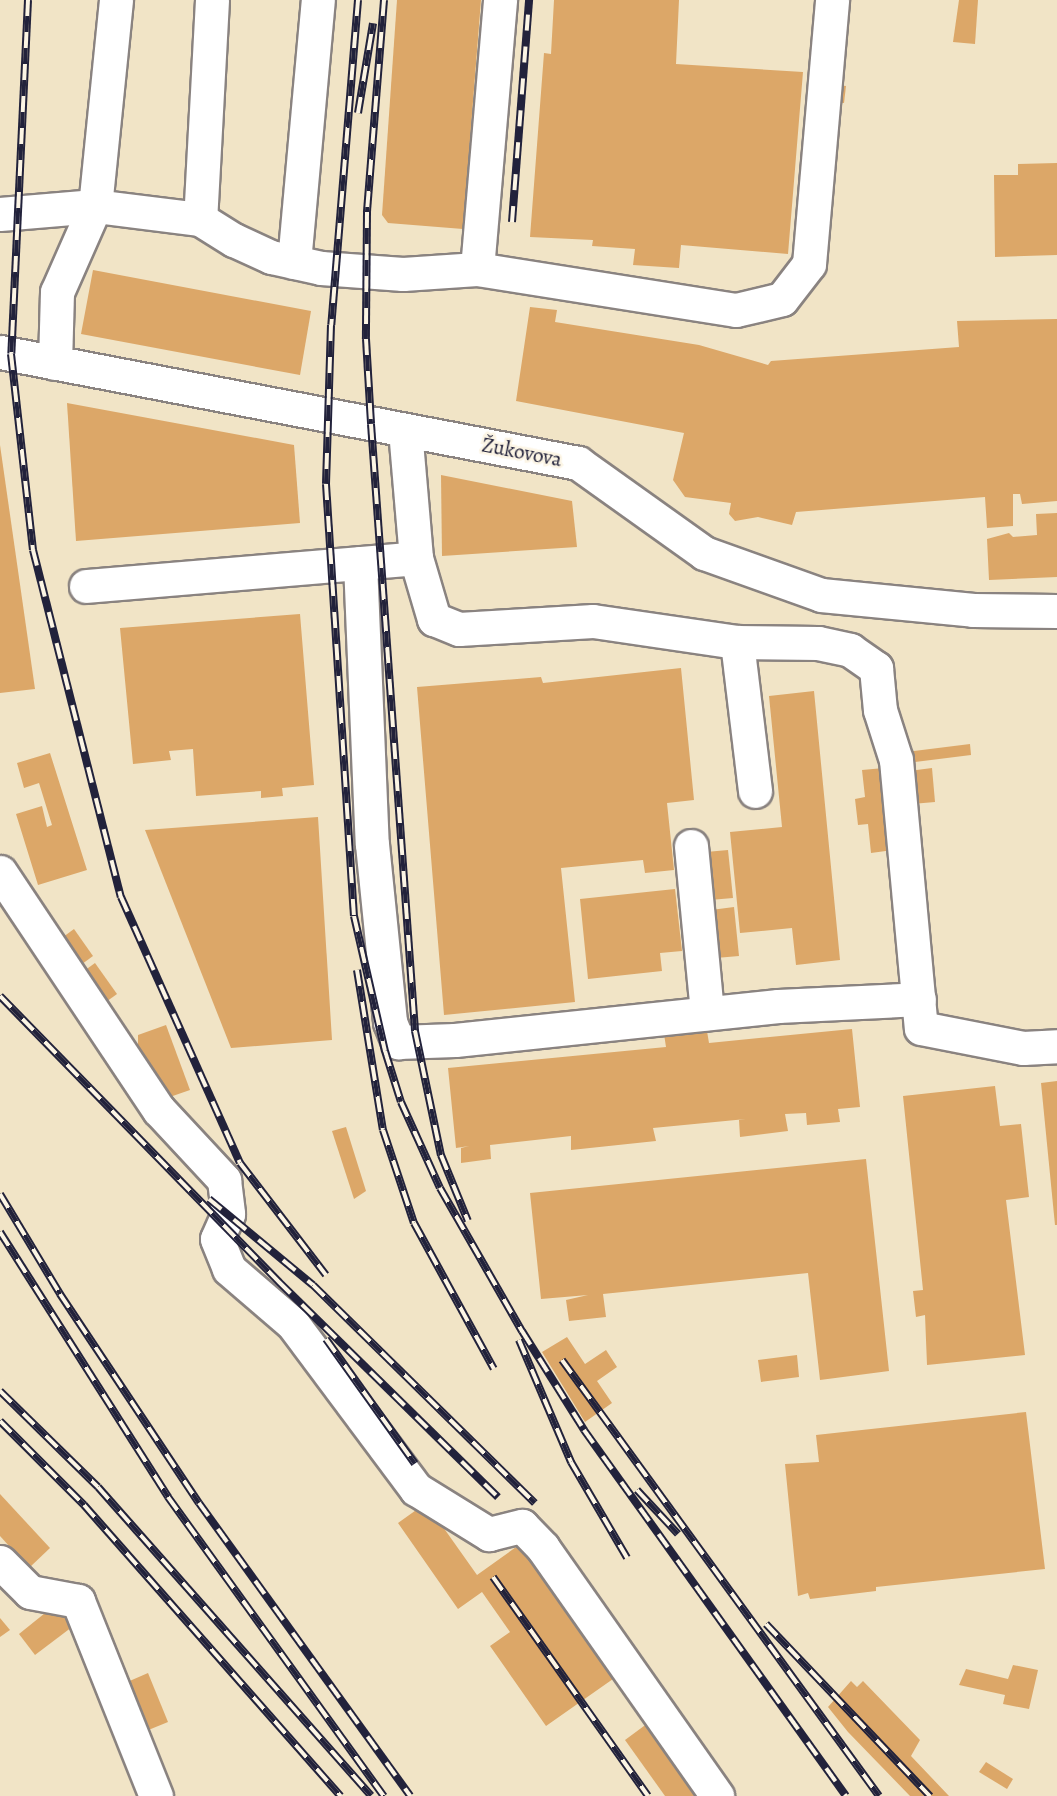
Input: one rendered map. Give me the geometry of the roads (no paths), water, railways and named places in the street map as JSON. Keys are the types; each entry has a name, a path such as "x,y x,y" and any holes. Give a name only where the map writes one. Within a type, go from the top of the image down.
{"street":[{"path":"55,363 57,292 95,206 116,0"},
{"path":"200,219 212,0"},
{"path":"294,262 318,0"},
{"path":"477,269 500,0"},
{"path":"0,214 95,206 200,219 234,240 294,262 403,274 477,269 736,310 782,299 809,264 832,0"},
{"name":"Žukovova","path":"0,352 578,463 704,553 821,595 973,610 1057,611"},
{"path":"405,430 416,558 434,619 459,629 593,621 737,642 818,643 850,650 876,668 880,710 896,760 921,1028 1023,1048 1057,1046"},
{"path":"86,586 416,558"},
{"path":"360,563 372,844 390,1022 398,1042 707,1013 919,999"},
{"path":"737,642 755,791"},
{"path":"691,846 697,943 707,1013"},
{"path":"0,872 29,922 159,1110 224,1180 228,1214 217,1239 229,1269 293,1324 416,1489 489,1534 522,1526 543,1548 717,1796"},
{"path":"0,1562 30,1592 78,1601 156,1796"}],"railway":[{"path":"28,0 11,354 33,550 121,897 240,1163 326,1275"},
{"path":"358,0 331,325 326,484 354,916 385,1051 401,1102 440,1188 522,1331 584,1430 846,1796"},
{"path":"384,0 367,212 366,339 371,424 415,1031 441,1155 468,1221"},
{"path":"512,222 529,0"},
{"path":"358,113 373,23"},
{"path":"357,970 383,1130 414,1223 494,1369"},
{"path":"0,996 279,1282 498,1497"},
{"path":"0,1194 60,1294 199,1503 410,1796"},
{"path":"209,1199 313,1285 535,1503"},
{"path":"0,1232 168,1497 384,1796"},
{"path":"326,1339 415,1464"},
{"path":"519,1340 571,1462 627,1558"},
{"path":"562,1360 879,1796"},
{"path":"0,1391 98,1487 371,1796"},
{"path":"0,1421 84,1505 341,1796"},
{"path":"637,1490 678,1534"},
{"path":"493,1577 648,1796"},
{"path":"766,1624 930,1796"}]}
